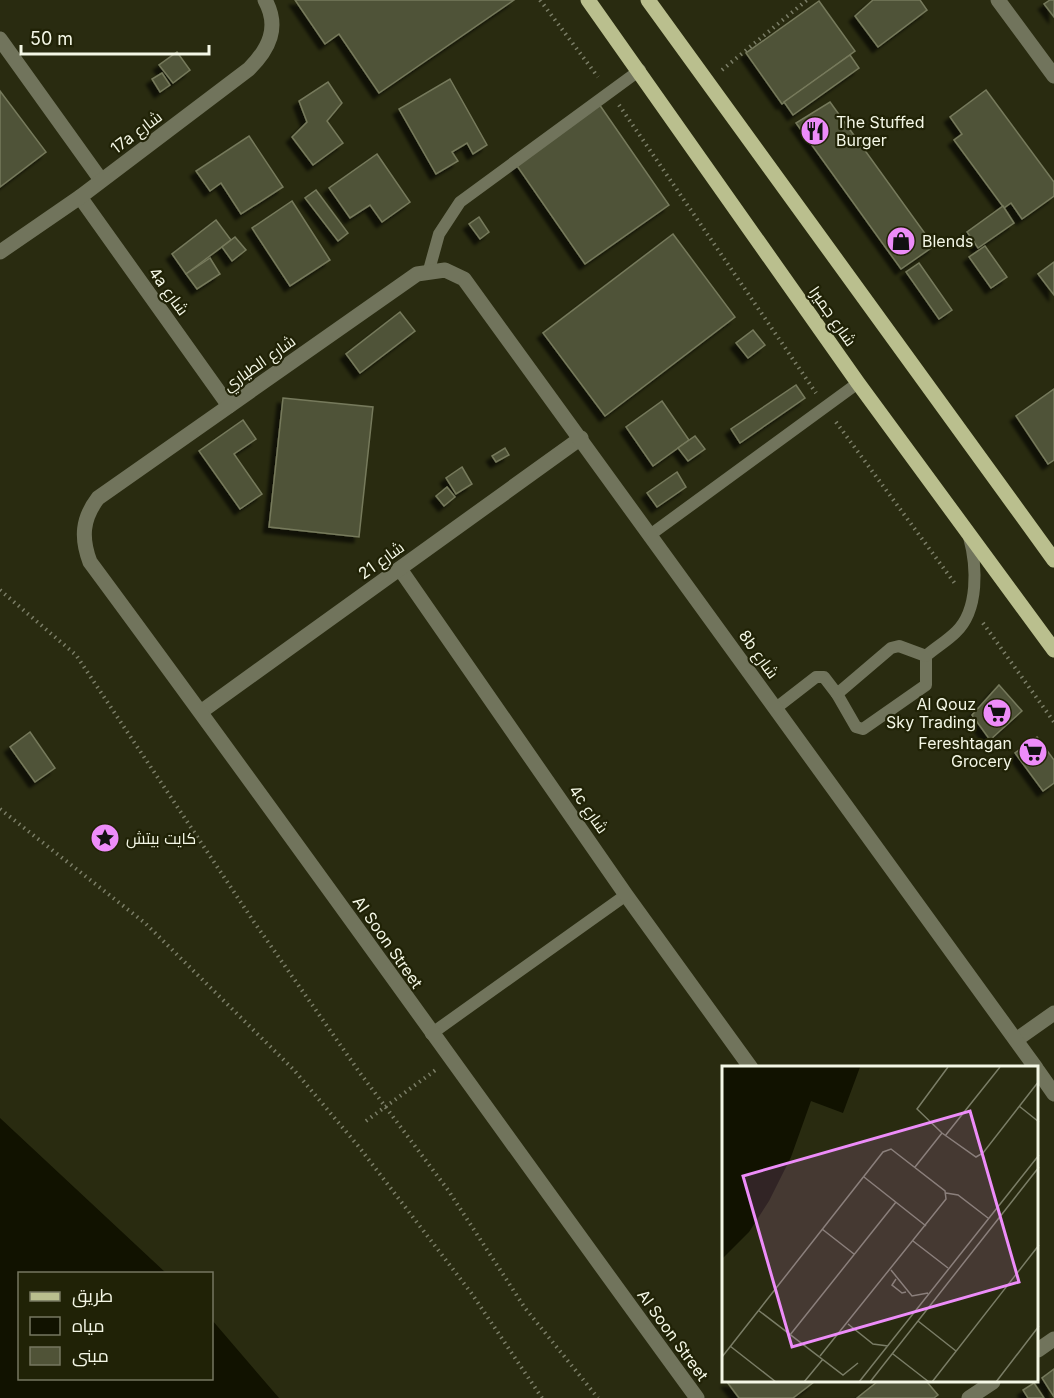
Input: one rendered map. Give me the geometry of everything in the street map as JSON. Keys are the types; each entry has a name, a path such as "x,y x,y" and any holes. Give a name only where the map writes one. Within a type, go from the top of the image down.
{"main road":[{"name":"شارع جميرا","path":"588,0 640,70 858,383 1054,650"},
{"path":"648,0 1054,560"}],"street":[{"name":"17a شارع","path":"0,252 80,197 262,57 270,42 273,24 265,0"},
{"path":"998,0 1054,76"},
{"path":"0,39 102,180"},
{"name":"4a شارع","path":"80,197 229,406"},
{"name":"شارع الطياري","path":"98,498 407,281 429,270 445,270"},
{"name":"8b شارع","path":"445,270 464,279 472,286 1035,1066"},
{"name":"شارع 21","path":"202,711 581,438"},
{"name":"Al Soon Street","path":"98,498 89,510 85,522 85,549 90,562 202,711 449,1060 697,1398"},
{"name":"4c شارع","path":"400,569 626,895 750,1066"},
{"path":"1016,1040 1054,1013"},
{"name":"8b شارع","path":"1039,1072 1054,1094"},
{"path":"1039,1349 1054,1339"},
{"path":"969,1398 985,1384"}],"lane":[{"path":"429,270 439,234 460,202 640,70"},
{"path":"650,535 858,383"},
{"path":"926,656 957,631 971,605 974,573 968,533"},
{"path":"837,694 891,648 898,646 926,656"},
{"path":"776,708 816,677 824,676 856,727 863,729 926,685 926,656"},
{"path":"431,1034 626,895"}],"path":[{"path":"540,0 610,92 825,407 1054,722"},
{"path":"707,82 807,0"},
{"path":"0,590 76,655 254,922 385,1107 447,1190 525,1308 598,1398"},
{"path":"0,809 145,923 294,1070 359,1147 472,1294 542,1398"},
{"path":"366,1121 449,1060"}],"water":[{"path":"0,1118 165,1272 18,1272 18,1380 213,1380 213,1321 279,1398 0,1398"}],"building":[{"path":"295,0 514,0 379,93 339,34 325,44"},
{"path":"873,0 920,0 927,10 878,47 855,16"},
{"path":"1054,0 1054,17 1044,4"},
{"path":"819,1 855,51 782,104 746,53"},
{"path":"177,52 190,70 173,83 159,65"},
{"path":"850,55 859,68 793,115 784,102"},
{"path":"162,73 170,85 160,92 152,79"},
{"path":"450,79 487,145 473,154 467,143 452,152 458,161 436,174 399,109"},
{"path":"328,82 342,103 327,121 343,143 313,165 292,137 307,122 299,101"},
{"path":"986,90 1054,182 1054,196 1022,219 1011,203 1004,208 954,140 962,134 950,117"},
{"path":"0,91 46,152 0,187"},
{"path":"830,102 934,246 901,269 796,123"},
{"path":"599,104 669,205 585,264 515,163"},
{"path":"249,136 283,187 241,214 221,183 210,191 196,171"},
{"path":"377,154 410,202 382,222 370,205 350,218 329,188"},
{"path":"316,190 348,233 338,241 305,198"},
{"path":"292,201 330,260 290,286 252,228"},
{"path":"1003,206 1014,223 978,248 967,232"},
{"path":"479,217 489,232 480,239 469,224"},
{"path":"216,220 231,240 186,274 172,254"},
{"path":"673,234 735,317 605,416 543,333"},
{"path":"235,237 246,250 232,261 222,247"},
{"path":"985,246 1007,277 991,288 969,257"},
{"path":"210,258 220,274 197,289 186,274"},
{"path":"1054,262 1054,295 1038,274"},
{"path":"919,263 952,310 939,319 906,272"},
{"path":"400,312 415,331 360,373 346,354"},
{"path":"753,330 765,345 748,358 736,343"},
{"path":"796,385 805,398 740,443 731,429"},
{"path":"1054,389 1054,460 1048,464 1016,416"},
{"path":"283,398 373,407 359,537 269,527"},
{"path":"662,401 689,440 653,466 626,427"},
{"path":"243,420 256,439 234,454 262,494 240,509 199,451"},
{"path":"695,436 705,449 688,461 678,448"},
{"path":"505,448 509,455 496,462 492,456"},
{"path":"462,467 472,484 456,494 446,478"},
{"path":"677,472 686,487 657,507 647,493"},
{"path":"447,487 455,497 444,506 436,496"},
{"name":"Al Qouz Sky Trading","path":"999,685 1022,711 990,740 972,715"},
{"path":"30,732 55,768 35,782 10,747"},
{"path":"1037,737 1054,760 1054,783 1043,791 1015,753"},
{"path":"1054,1369 1054,1397 1042,1378"},
{"path":"728,1383 813,1383 793,1398 739,1398"},
{"path":"876,1383 928,1383 938,1395 934,1398 857,1398"},
{"path":"1034,1383 1044,1398 1028,1398 1023,1390"}],"place":[{"name":"The Stuffed Burger","path":"815,131"},
{"name":"Blends","path":"901,241"},
{"name":"Al Qouz Sky Trading","path":"997,713"},
{"name":"Fereshtagan Grocery","path":"1033,752"},
{"name":"كايت بيتش","path":"105,838"}]}
